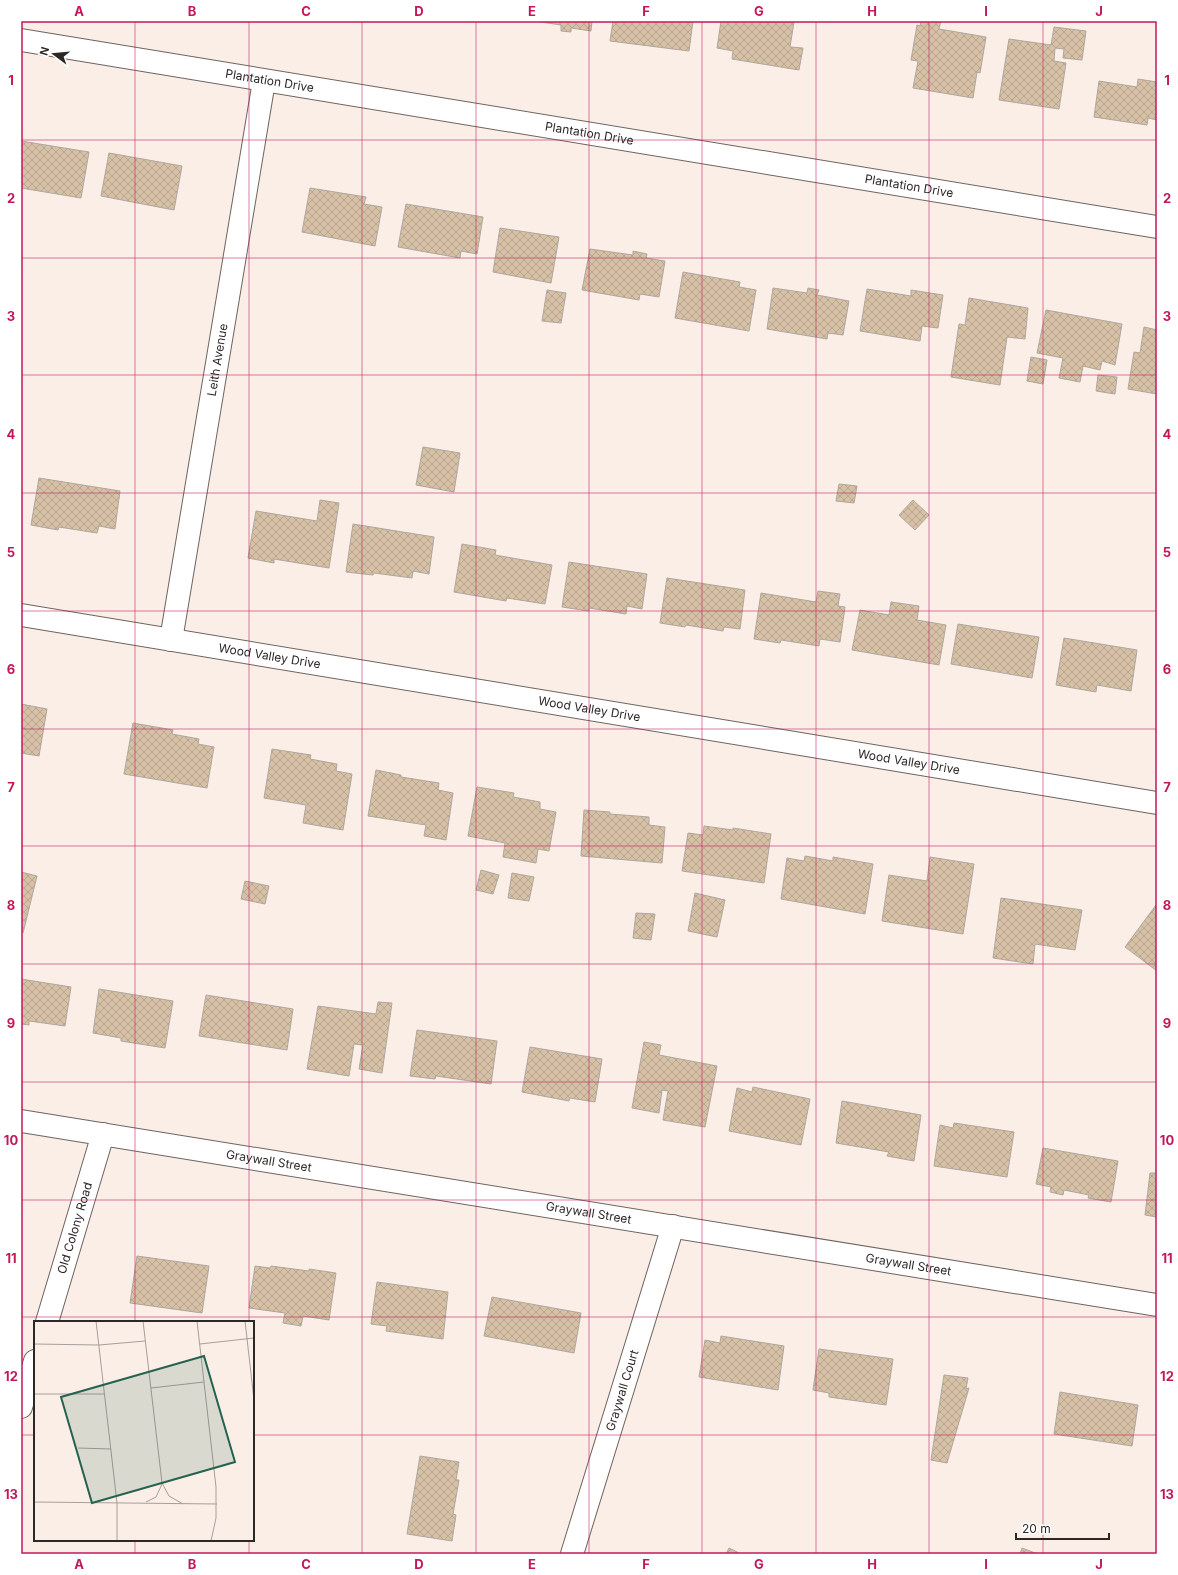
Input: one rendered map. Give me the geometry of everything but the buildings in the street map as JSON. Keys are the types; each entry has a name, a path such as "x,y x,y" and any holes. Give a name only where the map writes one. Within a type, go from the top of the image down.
{"street":[{"name":"Plantation Drive","path":"21,40 1157,227"},
{"name":"Leith Avenue","path":"171,640 264,81"},
{"name":"Wood Valley Drive","path":"21,615 1157,803"},
{"name":"Graywall Street","path":"21,1121 1157,1305"},
{"name":"Old Colony Road","path":"47,1321 103,1134"},
{"name":"Graywall Court","path":"572,1554 673,1226"},
{"path":"21,1407 34,1364"}]}
